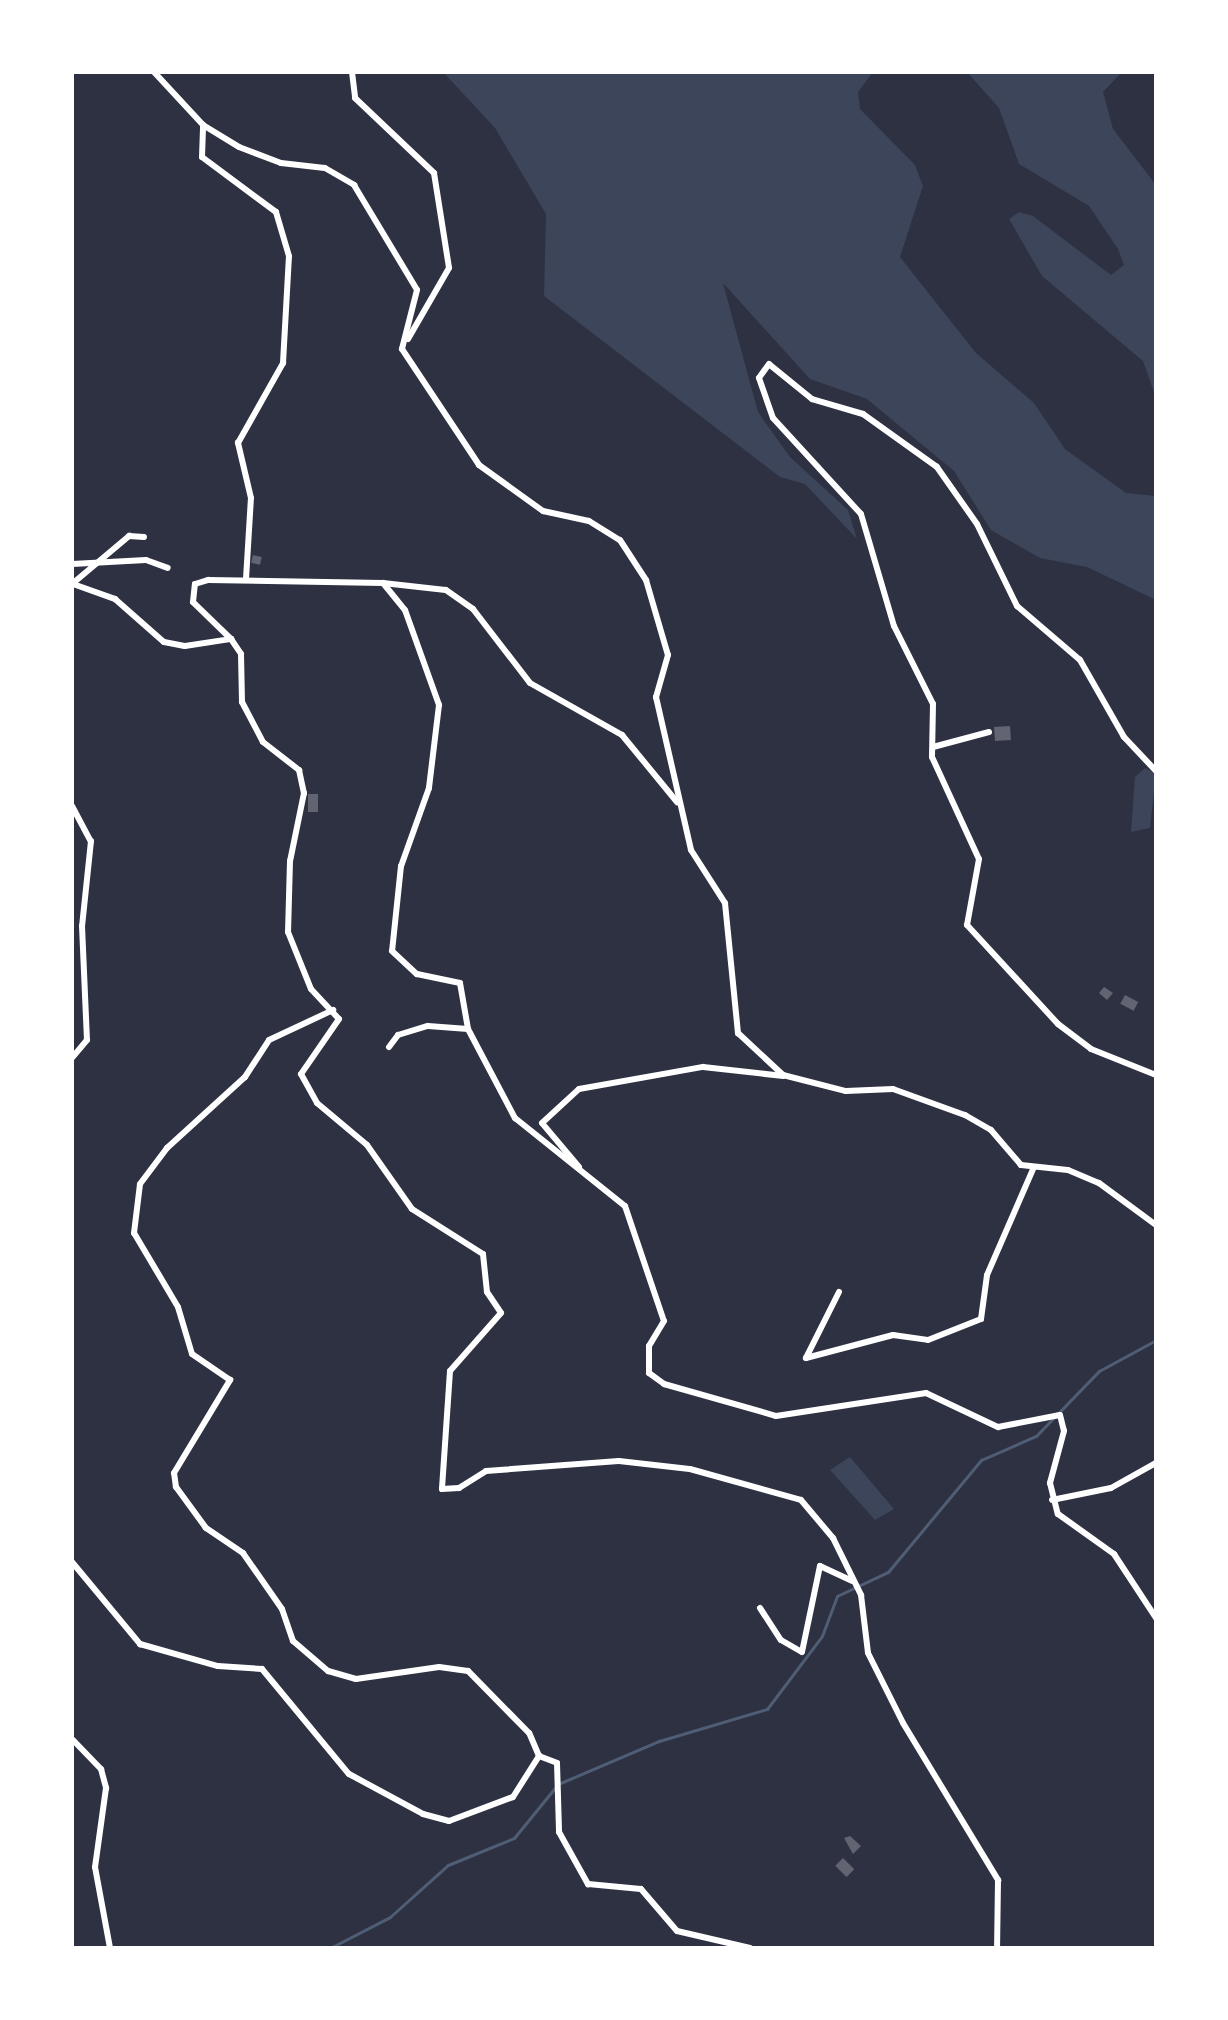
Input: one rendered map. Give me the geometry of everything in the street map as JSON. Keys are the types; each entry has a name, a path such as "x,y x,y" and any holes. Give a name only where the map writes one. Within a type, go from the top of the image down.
{"street":[{"path":"154,72 203,125 239,147 281,163 325,168 354,185 417,290 402,349 479,465 543,511 589,521 620,540 646,580 666,628 668,655 656,697 691,850 725,903 738,1033 783,1075"},
{"path":"352,72 355,98 434,173 449,268 402,349"},
{"path":"203,125 202,157 276,212 289,256 283,363 238,443 251,498 246,579"},
{"path":"1156,771 1124,737 1080,660 1017,606 977,524 937,467 863,414 812,399 769,364 759,378 773,418 861,514 894,626 933,704 933,747 979,859 967,925 1058,1024 1091,1049 1156,1075"},
{"path":"144,537 129,536 73,584 115,599 164,642 231,639"},
{"path":"72,564 146,560 168,568"},
{"path":"684,816 650,762 596,716 563,708 530,683 473,609 446,590 383,583 246,579 208,580 191,592 241,654 242,702 263,742 299,770 304,793 290,861 288,932 311,989 339,1019 301,1074 317,1103 367,1145 412,1209 483,1254 487,1292 501,1313 450,1371 442,1489 506,1468 619,1461 690,1469 801,1500 833,1538 852,1581 868,1653 998,1880 997,1948"},
{"path":"383,583 405,610 439,705 429,788 401,866 388,937 400,966 460,983 468,1029 515,1118 625,1206 664,1321 649,1346 649,1373 664,1384 776,1416 926,1393 998,1427 1054,1413 1064,1423 1052,1500 1058,1514 1114,1554 1156,1618"},
{"path":"933,747 989,732"},
{"path":"72,806 91,841 82,926 87,1040 72,1058"},
{"path":"333,1010 269,1040 245,1077 167,1148 140,1184 134,1233 178,1307 192,1354 230,1380 174,1473 176,1487 206,1528 243,1553 282,1609 293,1641 328,1671 356,1679 439,1667 468,1671 529,1733 539,1756 557,1763 559,1832 588,1884 641,1889 677,1931 750,1948"},
{"path":"389,1047 398,1035 428,1026 468,1029"},
{"path":"580,1170 542,1123 579,1089 703,1067 783,1075 846,1091 893,1089 965,1115 1033,1169 1068,1170 1099,1183 1156,1225"},
{"path":"839,1292 806,1358 893,1335 928,1340 981,1319 987,1275 1033,1169"},
{"path":"1052,1500 1111,1488 1156,1463"},
{"path":"72,1562 140,1644 218,1666 262,1669 349,1774 423,1814 449,1821 513,1797 539,1756"},
{"path":"760,1608 781,1640 802,1652 820,1566 852,1581"},
{"path":"72,1739 101,1769 106,1788 95,1867 110,1948"}],"shaded area":[{"path":"443,72 873,72 858,92 860,109 915,165 923,186 900,257 976,353 1034,403 1065,449 1126,493 1156,496 1156,600 1087,567 1040,558 991,530 954,471 867,399 810,379 723,283 758,412 790,457 848,510 857,539 805,484 780,477 544,296 546,214 495,128"},
{"path":"967,72 1122,72 1103,92 1113,129 1156,185 1156,398 1143,361 1042,276 1009,219 1019,212 1033,216 1111,275 1124,265 1118,249 1089,206 1019,164 999,108"},
{"path":"1145,768 1156,774 1150,828 1131,832 1135,777"},
{"path":"850,1457 894,1509 875,1520 830,1470"}],"building":[{"path":"253,555 262,557 260,565 251,563"},
{"path":"1010,726 1011,740 995,741 994,727"},
{"path":"308,794 318,794 318,812 308,812"},
{"path":"1104,987 1113,993 1107,1000 1099,993"},
{"path":"1125,995 1138,1002 1134,1011 1120,1004"},
{"path":"850,1836 861,1846 853,1854 844,1838"},
{"path":"843,1858 854,1869 847,1877 835,1866"}],"waterway":[{"path":"330,1948 390,1917 448,1865 514,1838 558,1784 659,1741 767,1709 822,1636 837,1596 888,1572 981,1460 1036,1436 1099,1371 1156,1340"}]}
